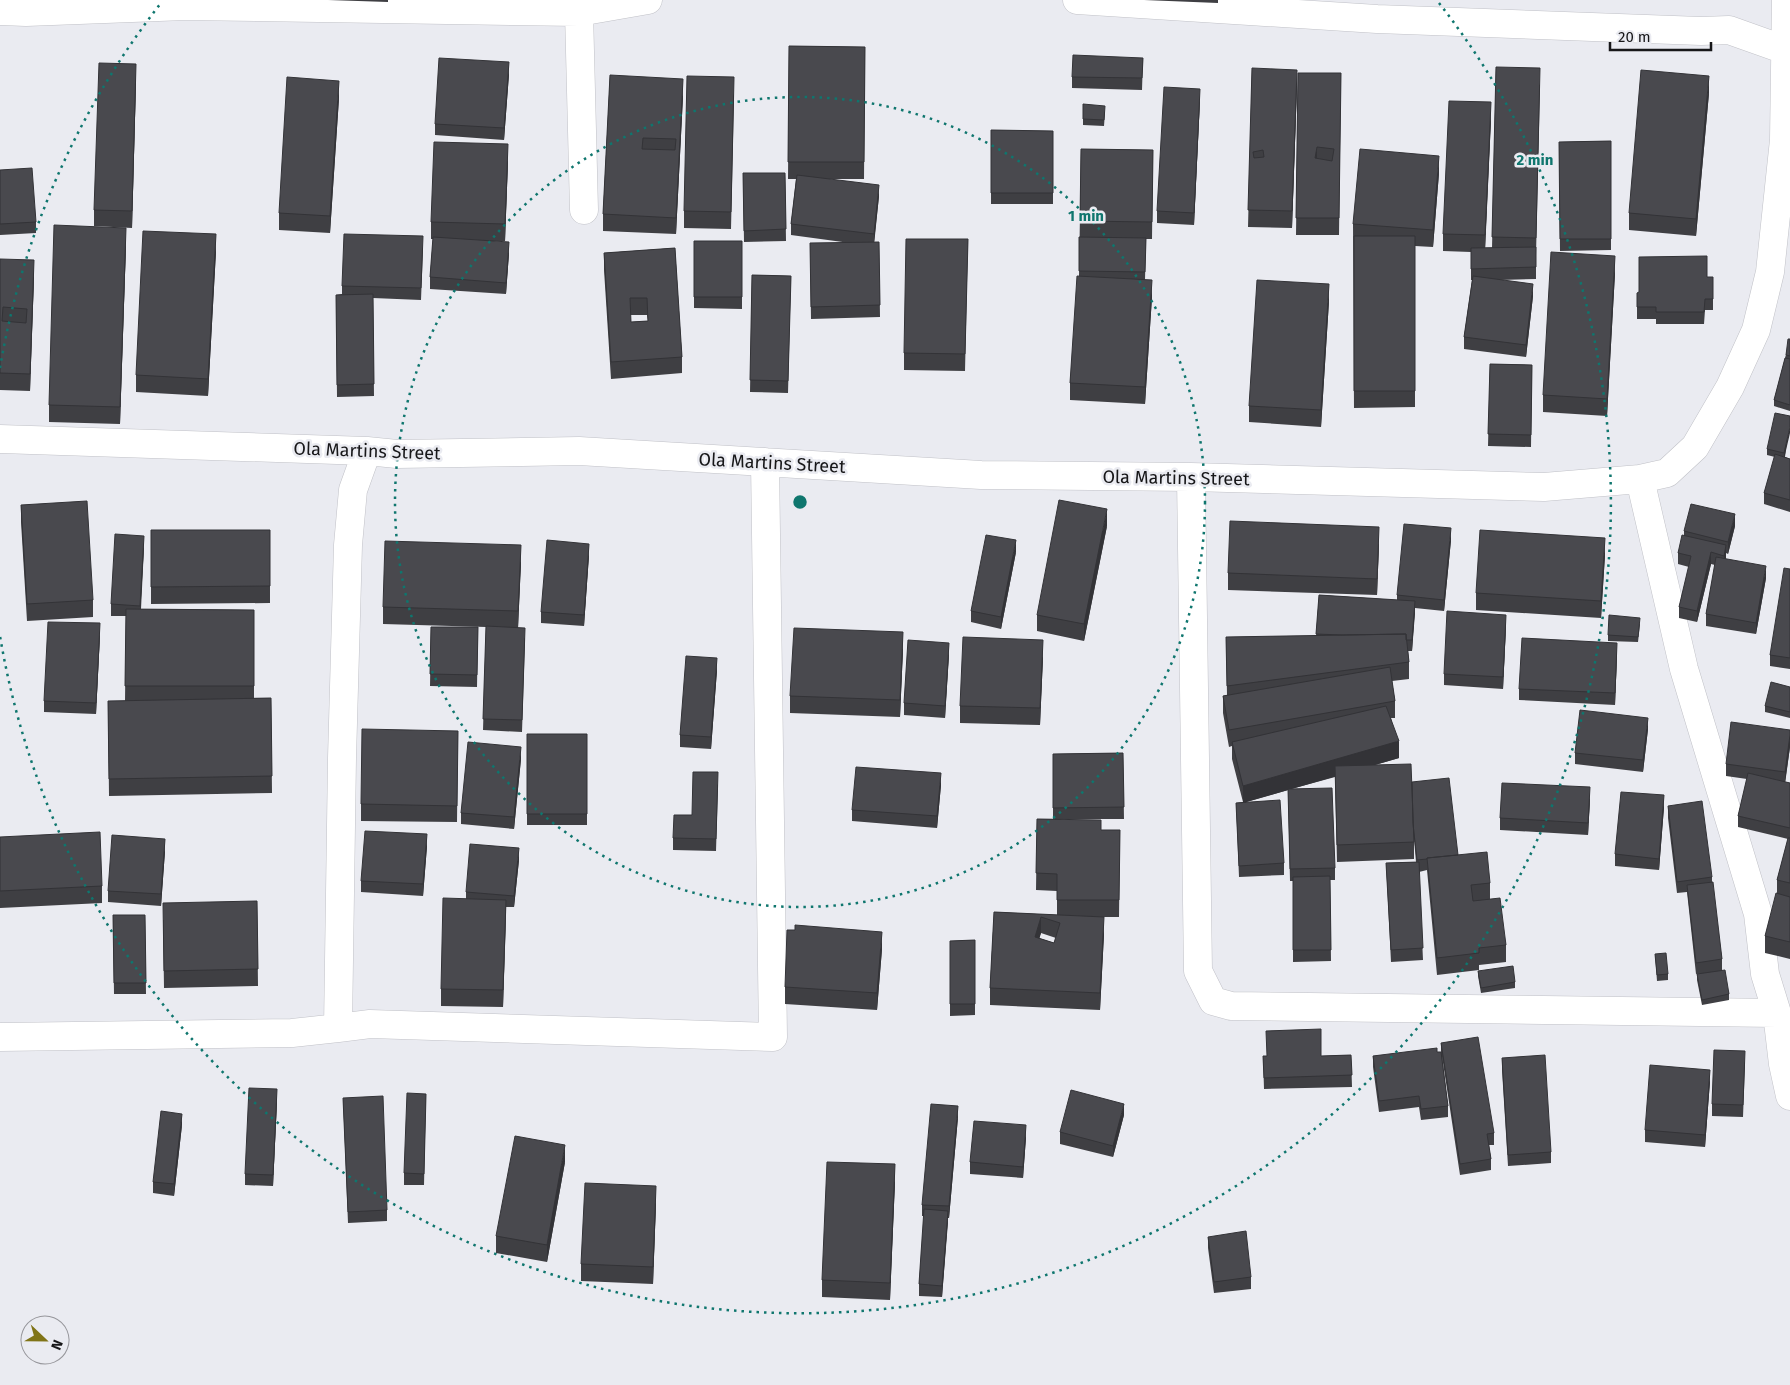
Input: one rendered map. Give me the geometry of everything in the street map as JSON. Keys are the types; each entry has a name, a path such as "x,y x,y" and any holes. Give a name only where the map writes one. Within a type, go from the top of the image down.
{"street":[{"path":"0,11 26,12 185,6 579,12 648,0"},
{"path":"1077,0 1377,9 1701,31 1729,30 1784,50"},
{"name":"Ola Martins Street","path":"0,439 367,451 397,454 579,451 981,475 1191,477 1544,487 1640,479 1666,473 1695,447 1730,387 1756,330 1770,272 1784,140 1786,0"},
{"path":"579,12 584,210"},
{"path":"338,1028 342,758 348,545 353,490 367,451"},
{"path":"0,1037 292,1033 370,1024 773,1038 765,462"},
{"path":"1191,477 1198,971 1213,1001 1231,1006 1777,1013"},
{"path":"1640,479 1684,669 1758,914 1765,974 1777,1013 1783,1064 1790,1096"}],"building":[{"path":"789,46 865,47 864,162 788,162"},
{"path":"1073,55 1143,58 1142,78 1072,77"},
{"path":"439,58 509,62 504,128 435,124"},
{"path":"99,63 136,64 132,211 94,210"},
{"path":"1496,67 1540,68 1536,238 1492,237"},
{"path":"1252,68 1297,70 1292,211 1248,210","holes":["1263,150 1264,157 1254,158 1253,152"]},
{"path":"1641,70 1709,76 1696,219 1629,213"},
{"path":"1298,73 1341,73 1339,218 1296,218","holes":["1317,147 1334,149 1332,161 1315,158"]},
{"path":"610,75 683,79 676,218 603,214","holes":["643,138 676,139 675,150 642,149"]},
{"path":"687,76 734,77 731,212 684,211"},
{"path":"287,77 339,81 330,216 279,213"},
{"path":"1164,87 1200,89 1194,213 1157,211"},
{"path":"1449,101 1491,102 1485,235 1443,234"},
{"path":"1083,104 1105,106 1104,120 1083,119"},
{"path":"991,130 1053,131 1053,193 991,193"},
{"path":"1611,141 1611,239 1560,239 1559,142"},
{"path":"434,142 508,144 505,224 431,222"},
{"path":"1081,149 1153,150 1152,222 1080,221"},
{"path":"1360,149 1439,156 1433,230 1353,224"},
{"path":"32,168 36,222 0,224 0,170"},
{"path":"743,173 785,173 786,229 744,231"},
{"path":"797,175 879,185 874,234 791,224"},
{"path":"54,225 126,228 120,407 49,405"},
{"path":"143,231 216,234 208,379 136,375"},
{"path":"344,234 423,236 421,288 342,286"},
{"path":"1354,236 1415,236 1415,391 1354,391"},
{"path":"433,237 509,242 506,283 430,277"},
{"path":"1079,237 1146,238 1145,272 1079,271"},
{"path":"906,239 968,239 965,354 904,353"},
{"path":"694,241 742,241 742,297 694,297"},
{"path":"879,242 880,305 811,307 810,243"},
{"path":"1536,247 1536,267 1471,269 1471,248"},
{"path":"675,248 682,357 611,362 604,253","holes":["630,298 647,298 648,321 631,322"]},
{"path":"1551,252 1615,256 1607,399 1543,395"},
{"path":"1707,256 1707,277 1713,277 1713,299 1705,299 1704,312 1656,312 1656,307 1637,307 1639,257"},
{"path":"0,259 34,260 30,374 0,373","holes":["3,307 27,309 26,323 2,321"]},
{"path":"752,275 791,276 788,381 750,380"},
{"path":"1077,276 1152,280 1145,387 1070,383"},
{"path":"1473,276 1533,284 1526,345 1464,337"},
{"path":"1257,280 1329,284 1321,410 1249,406"},
{"path":"373,294 374,384 337,385 336,295"},
{"path":"1788,339 1790,339 1790,356 1786,355"},
{"path":"1785,358 1790,359 1790,405 1774,400"},
{"path":"1490,364 1532,365 1531,435 1488,434"},
{"path":"1775,413 1790,416 1790,427 1784,453 1767,449"},
{"path":"1775,454 1790,459 1790,500 1764,493"},
{"path":"1059,500 1107,509 1084,624 1037,615"},
{"path":"87,501 93,600 27,604 21,505"},
{"path":"1691,504 1735,514 1728,542 1684,531"},
{"path":"1230,521 1379,527 1377,579 1228,573"},
{"path":"1404,524 1451,528 1444,600 1397,595"},
{"path":"151,530 270,530 270,586 151,587"},
{"path":"1480,530 1605,538 1601,601 1476,593"},
{"path":"115,534 144,536 140,606 111,604"},
{"path":"986,535 1016,540 1001,617 971,611"},
{"path":"1682,535 1726,545 1724,556 1711,552 1697,611 1679,607 1691,556 1678,553"},
{"path":"547,540 589,544 584,615 541,612"},
{"path":"385,541 521,545 518,611 383,607"},
{"path":"1716,557 1766,566 1756,623 1706,614"},
{"path":"1784,568 1790,569 1790,658 1770,655"},
{"path":"1319,595 1415,601 1412,640 1406,640 1406,634 1316,634"},
{"path":"126,609 254,610 254,686 125,686"},
{"path":"1447,611 1506,615 1503,677 1444,674"},
{"path":"1609,615 1640,618 1638,637 1608,635"},
{"path":"48,622 100,623 96,703 44,701"},
{"path":"486,626 525,628 522,720 483,719"},
{"path":"431,627 478,627 477,675 430,674"},
{"path":"794,628 903,632 900,700 790,696"},
{"path":"1406,634 1409,662 1227,686 1226,637"},
{"path":"963,637 1043,640 1040,708 960,706"},
{"path":"1522,638 1617,643 1615,693 1519,689"},
{"path":"908,640 949,643 945,706 904,703"},
{"path":"686,656 717,658 711,737 680,735"},
{"path":"1390,667 1395,701 1229,730 1223,696"},
{"path":"1771,682 1790,687 1790,712 1765,706"},
{"path":"271,698 272,776 109,779 108,701"},
{"path":"1386,706 1399,741 1243,786 1232,742"},
{"path":"1580,710 1648,718 1643,760 1575,753"},
{"path":"1731,722 1790,730 1785,772 1726,764"},
{"path":"362,729 458,731 457,806 361,804"},
{"path":"527,734 587,734 587,814 527,814"},
{"path":"468,742 521,747 514,817 461,813"},
{"path":"1123,753 1124,807 1053,808 1053,754"},
{"path":"1411,764 1414,842 1337,845 1335,766"},
{"path":"856,767 941,773 937,816 852,810"},
{"path":"693,772 718,772 716,839 673,838 674,815 692,815"},
{"path":"1748,773 1790,783 1790,828 1738,816"},
{"path":"1449,778 1458,855 1417,860 1413,824 1412,782"},
{"path":"1502,783 1590,787 1588,823 1500,818"},
{"path":"1332,788 1335,868 1290,869 1288,789"},
{"path":"1621,792 1664,795 1659,859 1615,854"},
{"path":"1280,800 1284,863 1239,866 1236,803"},
{"path":"1702,801 1712,877 1677,882 1668,806"},
{"path":"1037,819 1101,820 1101,830 1120,830 1119,900 1057,900 1057,874 1036,873"},
{"path":"365,831 427,834 423,884 361,881"},
{"path":"100,832 102,886 0,891 0,837"},
{"path":"112,835 165,839 161,894 108,891"},
{"path":"1788,838 1790,838 1790,883 1777,880"},
{"path":"470,844 519,848 514,896 466,892"},
{"path":"1487,852 1490,883 1471,885 1473,901 1500,898 1506,945 1479,948 1479,953 1437,958 1427,858"},
{"path":"1419,862 1423,948 1391,950 1386,863"},
{"path":"1330,876 1331,950 1293,950 1293,877"},
{"path":"1713,882 1722,959 1696,963 1687,885"},
{"path":"1776,893 1790,897 1790,942 1765,936"},
{"path":"443,898 506,900 503,990 441,989"},
{"path":"257,901 258,969 164,971 163,903"},
{"path":"994,912 1104,917 1100,993 990,988","holes":["1041,917 1060,923 1054,943 1035,937"]},
{"path":"113,915 145,915 146,983 114,983"},
{"path":"795,925 882,932 877,993 785,987 787,930 795,930"},
{"path":"975,940 975,1004 950,1004 950,941"},
{"path":"1666,953 1668,974 1657,975 1655,954"},
{"path":"1513,966 1515,982 1481,988 1478,971"},
{"path":"1725,970 1729,994 1702,1000 1697,974"},
{"path":"1321,1029 1321,1056 1351,1055 1352,1075 1264,1078 1263,1056 1267,1056 1266,1031"},
{"path":"1478,1037 1494,1133 1487,1134 1491,1159 1460,1164 1441,1043"},
{"path":"1437,1048 1437,1052 1441,1052 1448,1106 1421,1109 1419,1096 1379,1101 1373,1056"},
{"path":"1714,1050 1745,1051 1743,1105 1712,1104"},
{"path":"1545,1055 1551,1152 1508,1155 1502,1058"},
{"path":"1650,1065 1710,1070 1705,1135 1645,1130"},
{"path":"249,1088 277,1089 273,1175 245,1174"},
{"path":"1071,1090 1124,1104 1113,1146 1060,1132"},
{"path":"407,1093 426,1094 424,1174 404,1173"},
{"path":"383,1096 387,1210 348,1212 343,1098"},
{"path":"931,1104 958,1106 949,1206 922,1205"},
{"path":"161,1111 182,1114 174,1184 153,1182"},
{"path":"974,1121 1026,1125 1023,1167 970,1162"},
{"path":"515,1136 565,1145 547,1245 496,1236"},
{"path":"827,1162 895,1164 890,1283 822,1280"},
{"path":"585,1183 656,1186 653,1267 581,1264"},
{"path":"924,1209 948,1211 942,1286 919,1284"},
{"path":"1246,1231 1251,1277 1214,1282 1208,1237"}]}
